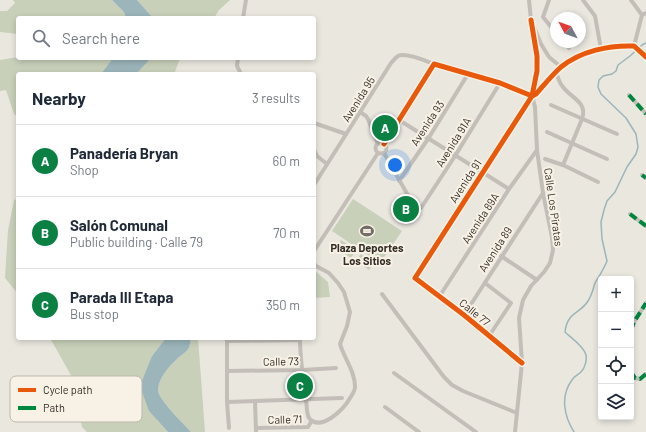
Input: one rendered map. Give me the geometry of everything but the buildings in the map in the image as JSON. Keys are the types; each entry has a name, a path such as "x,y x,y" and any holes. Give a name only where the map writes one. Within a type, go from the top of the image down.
{"street":[{"path":"243,16 246,0"},
{"path":"529,0 537,56 532,96"},
{"path":"549,0 543,18 550,26"},
{"path":"583,0 595,16 601,49"},
{"path":"631,0 644,14 634,46"},
{"path":"532,20 545,51 549,57 561,67"},
{"path":"532,96 536,94 556,72 570,60 589,52 616,46 634,46 646,57"},
{"name":"Avenida 95","path":"316,182 391,63 398,56 408,56 434,64"},
{"path":"238,60 237,66 240,72"},
{"path":"384,144 434,64 500,83 532,96"},
{"path":"556,72 561,85 577,99 584,114 563,165"},
{"name":"Avenida 93","path":"399,180 428,139 468,74"},
{"name":"Avenida 91A","path":"399,180 414,206 418,208 422,206 500,83"},
{"path":"629,95 646,114"},
{"name":"Calle Los Piratas","path":"515,432 522,363 519,318 523,300 550,263 552,250 552,237 543,192 537,150 535,107 532,96"},
{"name":"Avenida 91","path":"415,278 532,96"},
{"path":"551,105 617,134"},
{"path":"360,112 368,118 378,144 376,147 378,153"},
{"path":"399,120 508,190"},
{"path":"316,124 346,134"},
{"path":"547,132 607,158"},
{"path":"378,144 381,142 384,144"},
{"path":"384,144 387,147 384,153"},
{"name":"Avenida 89A","path":"439,297 508,190 537,150"},
{"path":"378,153 384,153"},
{"path":"316,249 378,153"},
{"path":"384,153 399,180"},
{"path":"316,154 327,164"},
{"path":"545,159 563,165 598,182"},
{"path":"642,174 646,178"},
{"name":"Avenida 89","path":"464,315 543,192"},
{"path":"630,214 646,226"},
{"path":"316,240 320,242"},
{"path":"501,256 537,280"},
{"path":"300,340 308,416 311,422 320,427 330,424 336,418 347,404 355,389 350,366 340,344 347,326 350,312 344,292 338,282 329,273 316,266"},
{"name":"Calle 77","path":"415,278 464,315 522,363"},
{"path":"484,283 511,303 489,336"},
{"path":"382,294 444,377 452,385 463,391 516,412"},
{"path":"634,322 645,306"},
{"path":"227,340 227,402 229,428"},
{"name":"Calle 73","path":"227,371 336,368"},
{"path":"394,373 476,432"},
{"path":"634,376 640,379 646,374"},
{"path":"227,402 342,398"},
{"path":"255,401 256,430"},
{"path":"385,407 419,432"},
{"name":"Calle 71","path":"256,430 308,427 311,422"}],"green space":[{"path":"13,0 112,0 124,12 125,16 16,16 16,34 0,32 0,11 7,11 15,3"},
{"path":"137,0 230,0 219,10 215,16 151,16"},
{"path":"16,57 16,60 112,60 102,72 16,72 16,116 14,114 6,90 0,91 0,60"},
{"path":"149,60 179,60 175,72 138,72"},
{"name":"Plaza Deportes Los Sitios","path":"353,199 402,231 380,263 332,231"},
{"path":"14,200 16,200 16,292 5,278 8,230"},
{"path":"341,240 356,250 351,258 336,248"},
{"path":"361,254 374,263 369,270 356,261"},
{"path":"316,272 328,282 330,297 316,298"},
{"path":"51,340 164,340 152,356 149,411 168,432 87,432 82,427 81,422 142,422 142,376 71,376"},
{"path":"191,340 198,340 205,432 191,432 167,406 159,395 158,390 166,371 188,349"}],"water":[{"path":"112,0 137,0 151,16 125,16 124,12"},
{"path":"112,60 149,60 138,72 102,72"},
{"path":"164,340 191,340 188,349 166,371 158,390 159,395 167,406 191,432 168,432 149,411 142,392 142,381 152,356"}],"waterway":[{"path":"574,432 566,413 565,399 568,386 574,377 580,373 585,364 586,355 583,348 565,332 566,325 571,317 588,301 595,283 607,261 602,239 601,222 604,210 607,201 615,192 627,167 636,154 638,147 636,134 626,118 601,94 598,87 599,80 603,76 612,74 616,71 618,65 646,43"}],"marked path":[{"path":"629,95 646,114"},
{"path":"642,175 646,178"},
{"path":"630,214 646,226"},
{"path":"634,322 646,303"},
{"path":"634,376 640,379 646,374"}],"cycle path":[{"path":"522,363 464,315 415,278 532,96 537,71 537,56 531,20"},
{"path":"384,144 434,64 500,83 532,96 536,94 561,67 569,61 586,53 605,48 634,46 646,57"}],"place":[{"name":"Panadería Bryan","path":"385,128"},
{"name":"Salón Comunal","path":"406,209"},
{"name":"Plaza Deportes Los Sitios","path":"367,231"},
{"name":"Parada III Etapa","path":"300,386"}]}
